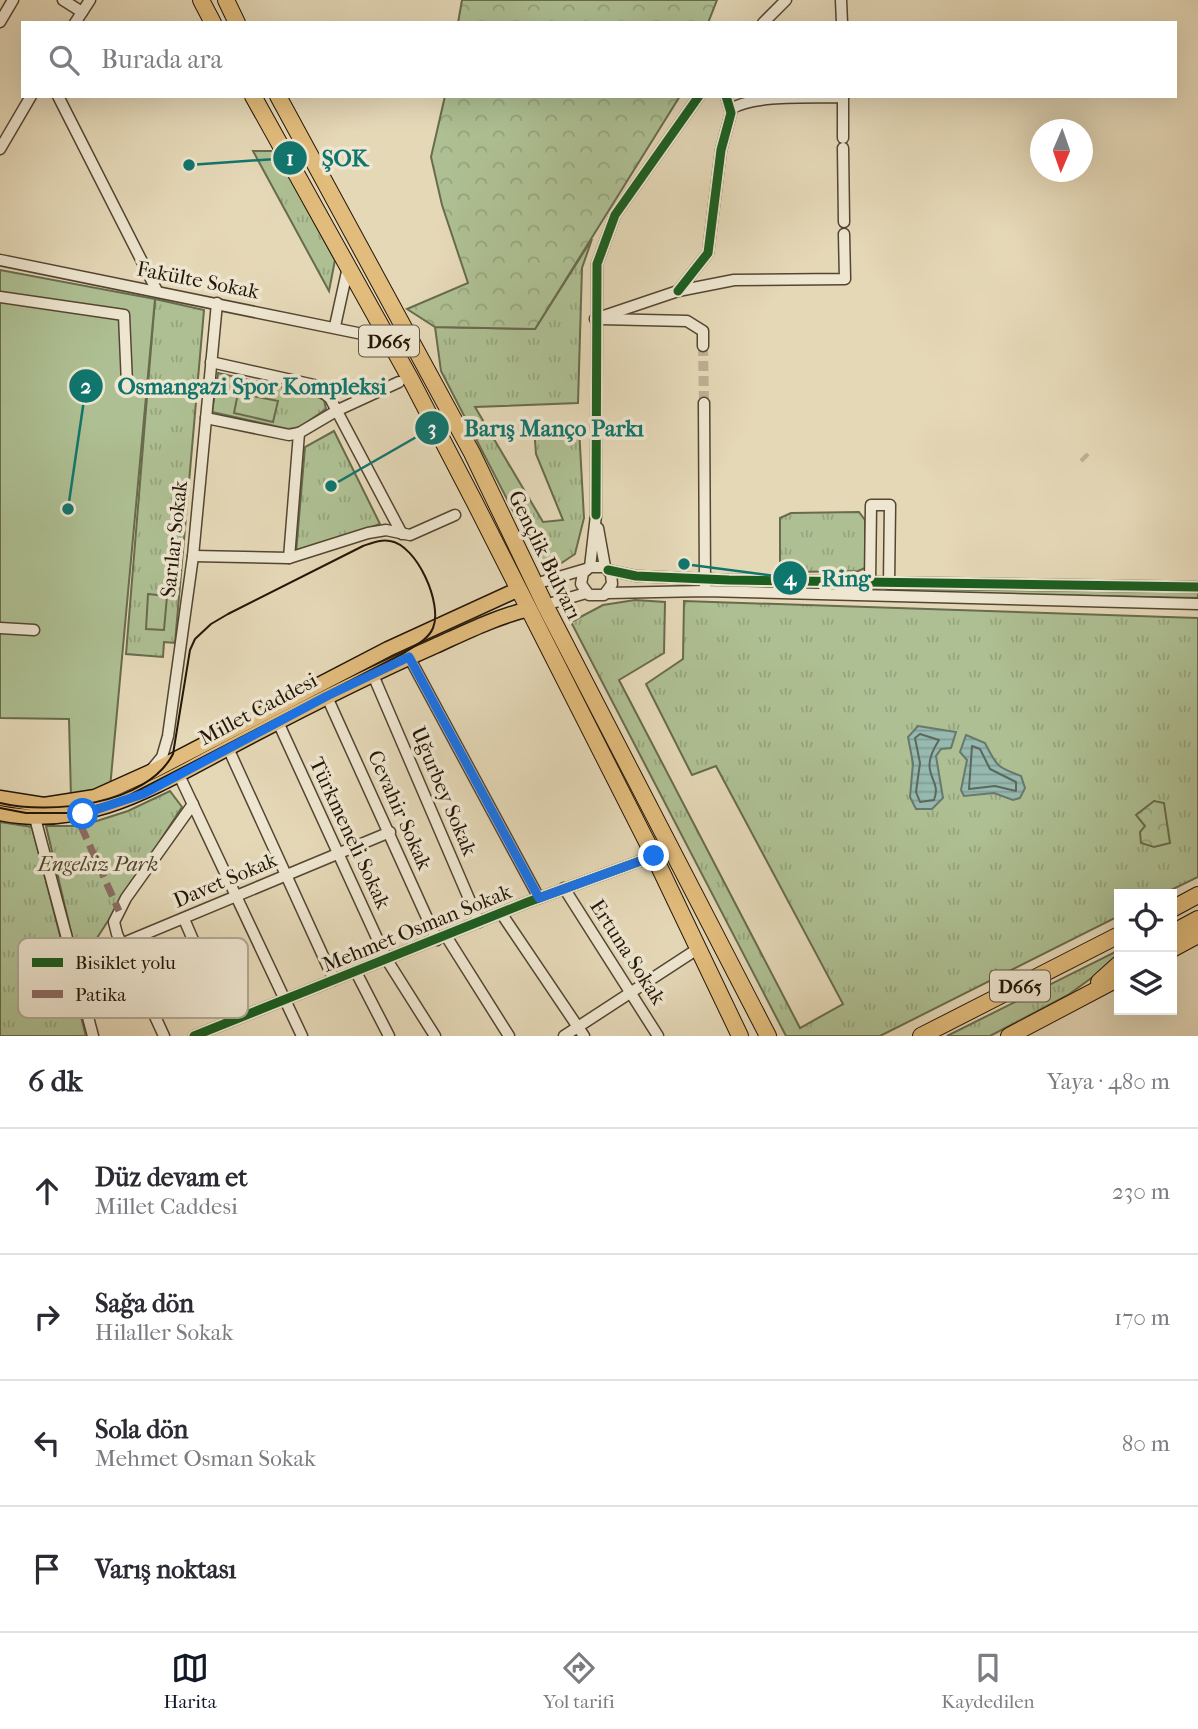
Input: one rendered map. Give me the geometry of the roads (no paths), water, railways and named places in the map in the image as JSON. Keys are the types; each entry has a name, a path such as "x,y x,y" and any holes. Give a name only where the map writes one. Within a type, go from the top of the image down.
{"highway":[{"path":"201,0 211,21"},
{"path":"226,0 236,21"},
{"name":"Gençlik Bulvarı","path":"254,98 387,339 519,589 654,856 740,1036"},
{"name":"Gençlik Bulvarı","path":"279,98 472,453 545,605 768,1036"},
{"path":"519,589 535,584"},
{"path":"529,609 545,605"},
{"path":"1177,906 1198,895"},
{"path":"1177,930 1198,919"},
{"path":"1177,946 1198,935"},
{"name":"D665","path":"921,1036 1114,938"},
{"path":"1082,998 1114,969"},
{"name":"D665","path":"1009,1036 1114,981"},
{"path":"729,1009 731,1036"}],"main road":[{"name":"Millet Caddesi","path":"0,798 44,805 71,803 95,797 149,773 388,649 519,589"},
{"name":"Millet Caddesi","path":"0,813 35,818 83,814 143,794 327,696 497,618 529,609"}],"street":[{"path":"0,22 13,0"},
{"path":"63,0 82,12"},
{"path":"76,21 90,0"},
{"path":"765,21 786,0"},
{"path":"841,0 842,21"},
{"path":"0,149 4,133 30,98"},
{"path":"59,98 157,291"},
{"path":"586,593 581,578 588,568 596,515 597,264 615,215 698,98"},
{"path":"678,290 708,253 721,150 732,109 727,98"},
{"path":"732,109 744,104 772,100 819,98"},
{"path":"595,319 678,290 734,280 845,279 843,98"},
{"name":"Fakülte Sokak","path":"0,260 335,326 387,339"},
{"path":"335,326 348,267"},
{"path":"0,297 124,315 127,384"},
{"name":"Sarılar Sokak","path":"149,773 162,757 169,736 193,556 217,303"},
{"path":"595,319 687,321 703,331 704,346"},
{"path":"211,362 314,385 330,398 402,534"},
{"path":"206,418 289,435 299,433 338,410 399,382"},
{"path":"704,403 705,591"},
{"path":"289,558 299,433"},
{"path":"871,505 890,505 880,587 871,505"},
{"path":"193,556 289,558 368,533 386,530 402,534 422,531 455,515"},
{"path":"596,515 607,569 613,579 608,593"},
{"path":"535,584 588,568 607,569 636,576 1198,604"},
{"path":"545,605 586,593 597,597 608,593 880,587 1198,587"},
{"path":"0,628 34,630"},
{"path":"409,657 539,898"},
{"name":"Uğurbey Sokak","path":"373,675 479,922"},
{"name":"Cevahir Sokak","path":"327,696 442,938 509,1036"},
{"name":"Türkmeneli Sokak","path":"278,722 387,960 435,1036"},
{"path":"228,748 288,874 334,980"},
{"path":"179,775 302,1036"},
{"path":"119,938 114,922 126,898 193,804"},
{"path":"35,818 68,938"},
{"name":"Davet Sokak","path":"136,938 390,832"},
{"name":"Mehmet Osman Sokak","path":"248,1013 564,888 654,856"},
{"name":"Ertuna Sokak","path":"564,888 659,1036"},
{"path":"501,913 581,1032"},
{"path":"184,919 192,938"},
{"path":"564,1036 581,1032 631,991 699,948"},
{"path":"356,972 388,1036"},
{"path":"88,1018 93,1036"},
{"path":"156,1018 164,1036"},
{"name":"Mehmet Osman Sokak","path":"194,1036 236,1018"}],"water":[{"path":"918,726 956,732 951,748 941,749 936,756 943,798 932,809 916,809 910,797 913,763 908,737"},
{"path":"966,735 985,743 998,765 1021,776 1025,788 1020,798 1013,800 994,793 964,796 961,790 967,760 960,752"}],"tunnel":[{"path":"703,346 704,403"},
{"path":"1083,456 1086,459"}],"tram line":[{"path":"0,803 44,808 70,806 96,802 142,785 160,771 173,754 190,650 195,639 211,624 363,546 380,541 400,545 418,564 431,591 435,618 431,632 404,653 122,799 69,813 26,813 0,808"}],"place":[{"name":"ŞOK","path":"189,165"},
{"name":"Barış Manço Parkı","path":"331,486"},
{"name":"Osmangazi Spor Kompleksi","path":"68,509"},
{"name":"Ring","path":"684,564"}],"park label":[{"name":"Engelsiz Park","path":"98,864"}]}
